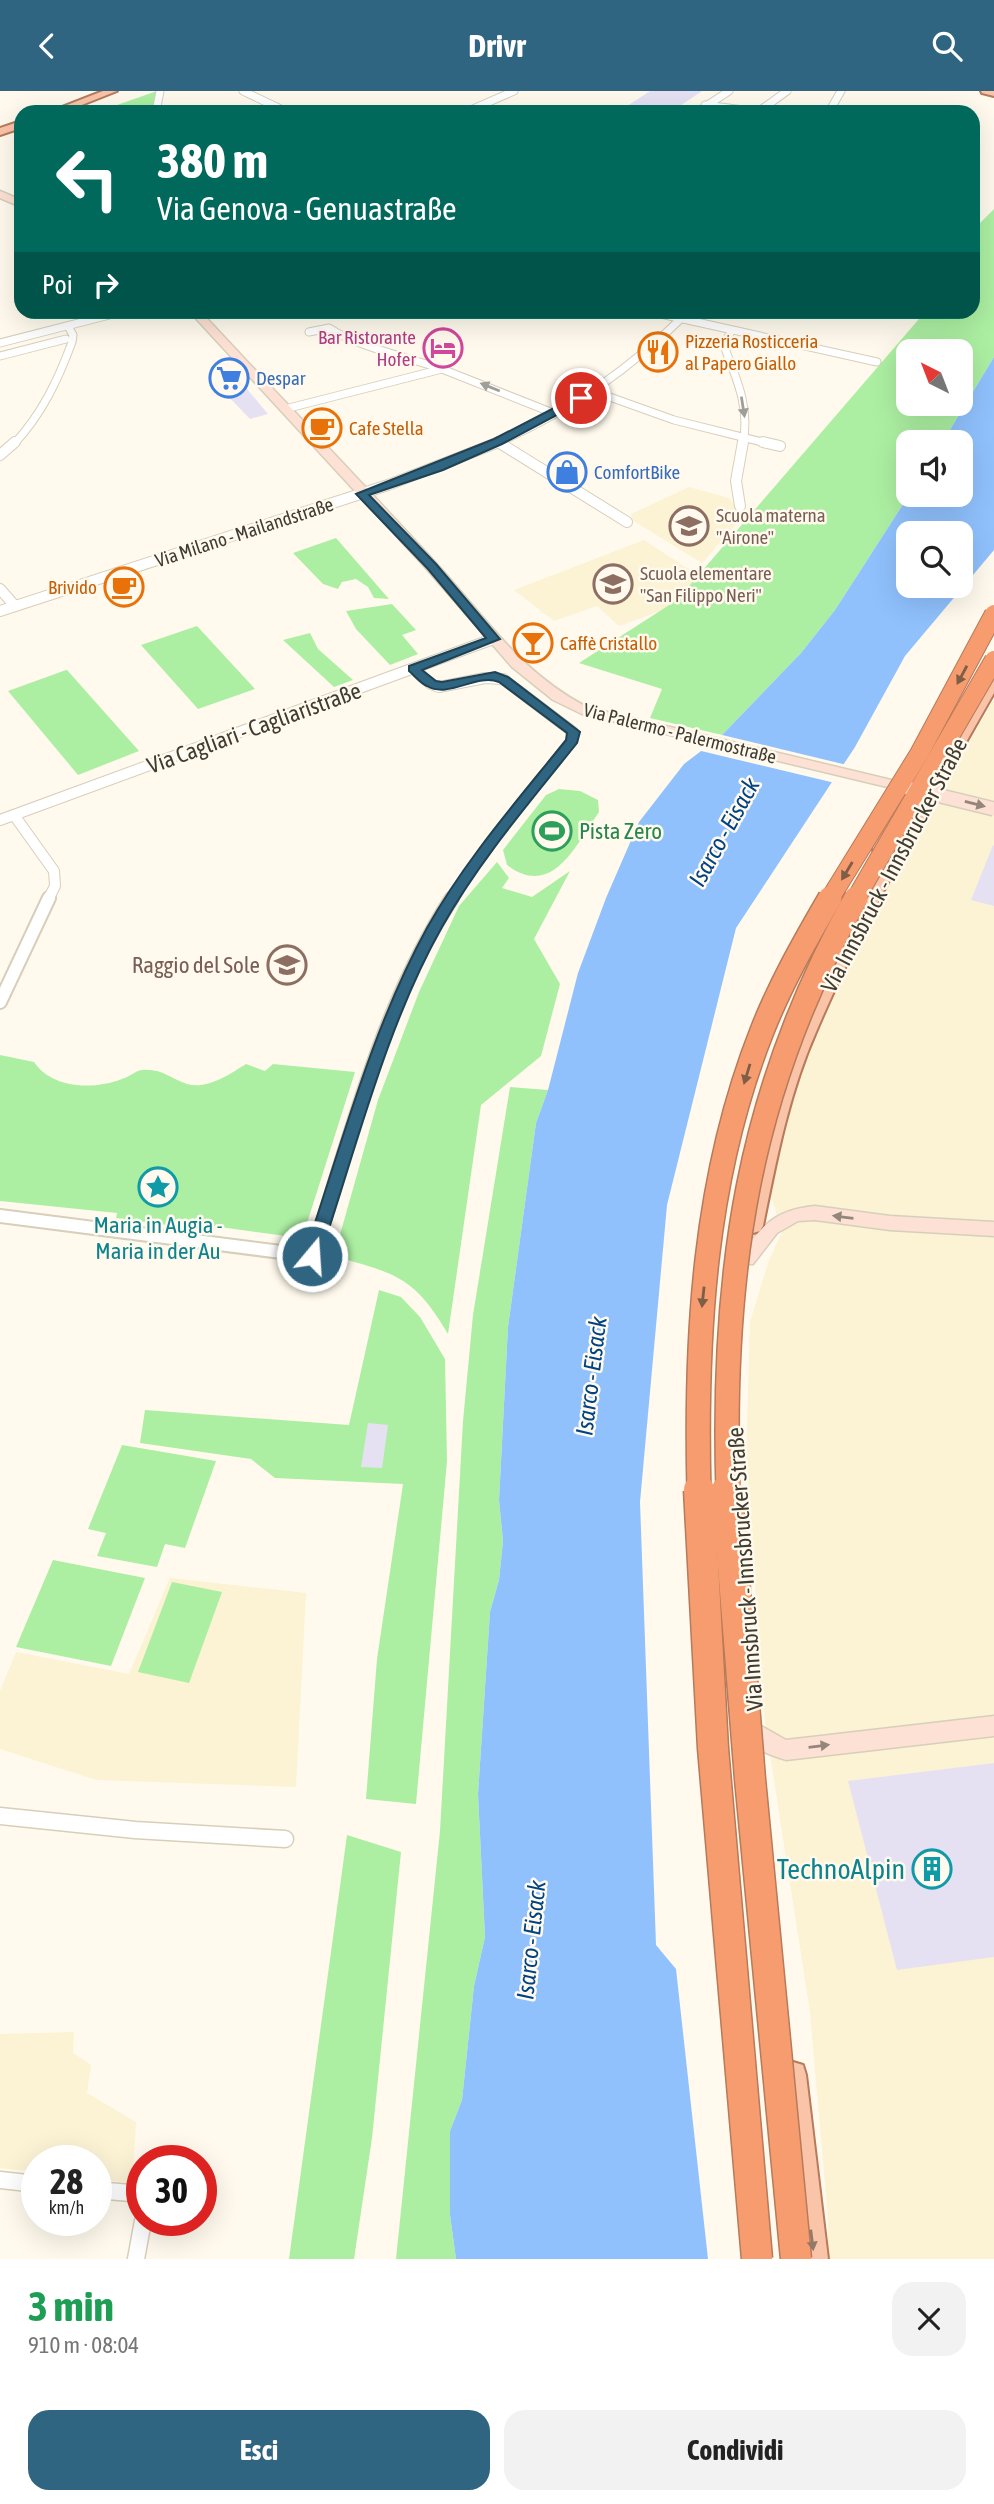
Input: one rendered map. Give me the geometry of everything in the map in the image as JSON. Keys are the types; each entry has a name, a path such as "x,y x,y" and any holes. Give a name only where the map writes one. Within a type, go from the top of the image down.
{"highway":[{"path":"757,2259 715,1783 697,1511 697,1358 710,1229 728,1142 749,1066 778,997 810,932 909,772 994,614"},
{"path":"796,2259 751,1789 728,1510 728,1360 740,1232 755,1148 776,1073 802,1003 832,939 959,727 994,660"}],"main road":[{"path":"73,105 112,91"},
{"path":"986,91 994,93"},
{"name":"Via Innsbruck - Innsbrucker Straße","path":"814,2259 756,1733 734,1476 736,1369 747,1259 771,1139 806,1033 884,873 994,680"},
{"path":"884,873 879,839 935,742 958,715 981,702"}],"street":[{"path":"243,91 272,105"},
{"path":"490,91 503,97"},
{"path":"483,105 514,91"},
{"path":"707,105 729,91"},
{"path":"766,105 782,92"},
{"path":"0,343 95,319"},
{"name":"Via Palermo - Palermostraße","path":"201,319 361,494 432,566 494,639 543,689 564,702 582,710 994,809"},
{"path":"678,319 877,362"},
{"name":"Via Milano - Mailandstraße","path":"0,611 361,494 439,467 498,442 593,391 645,354 682,320"},
{"path":"0,455 31,428 45,407 74,335 68,326"},
{"path":"309,332 329,328 349,341 377,347 442,369 553,413"},
{"path":"731,331 724,346 746,407 744,438 735,472 734,490 740,506"},
{"path":"4,358 66,338"},
{"path":"285,409 442,369"},
{"path":"593,391 674,420 780,446"},
{"path":"498,442 627,522"},
{"path":"0,589 15,606"},
{"name":"Via Cagliari - Cagliaristraße","path":"0,820 494,639"},
{"path":"0,1216 312,1256 391,1019 434,929 472,867 572,741 573,732 503,680 491,675 442,686 431,684 414,669"},
{"path":"0,1002 55,886 54,871 14,815"},
{"path":"747,1259 771,1228 795,1215 815,1213 890,1223 994,1229"},
{"path":"756,1733 771,1745 786,1750 994,1725"},
{"path":"0,1816 135,1830 285,1839"},
{"path":"0,2180 21,2182"},
{"path":"136,2259 140,2236"}],"shaded area":[{"name":"Scuola materna \"Airone\"","path":"689,487 729,498 743,516 702,563 632,520 631,514"},
{"name":"Scuola elementare \"San Filippo Neri\"","path":"644,540 702,578 679,604 619,626 597,606 554,621 514,590"},
{"path":"994,699 994,2259 828,2259 828,2220 810,2012 764,1716 746,1460 750,1322 769,1260 782,1232 769,1189 790,1107 814,1033 851,950"},
{"path":"170,1578 306,1593 296,1787 96,1780 0,1749 0,1691 16,1652 129,1674"},
{"path":"74,2032 73,2053 91,2065 87,2093 136,2122 134,2145 126,2145 126,2182 112,2181 112,2145 21,2145 21,2170 0,2168 0,2034"}],"green space":[{"path":"157,91 154,105 117,105"},
{"path":"994,209 994,357 973,392 973,339 902,339 919,319 980,319 980,223"},
{"path":"896,346 896,417 958,417 950,430 896,430 896,507 901,507 835,610 801,653 722,735 650,718 662,689 579,663 677,600"},
{"path":"336,538 389,599 374,598 368,587 356,579 342,582 338,589 323,584 293,553"},
{"path":"392,604 416,630 402,635 418,654 390,665 356,629 346,611"},
{"path":"197,626 255,689 198,709 141,645"},
{"path":"310,633 318,649 353,680 334,687 283,640"},
{"path":"67,670 139,751 78,775 8,691"},
{"name":"Pista Zero","path":"559,789 580,791 598,800 599,812 572,852 551,872 538,876 523,874 507,865 503,850 546,795"},
{"path":"497,862 509,878 502,888 532,897 570,871 534,939 560,984 541,1056 481,1105 448,1334 425,1300 402,1280 334,1256 378,1100 419,992 459,906"},
{"path":"0,1055 34,1062 51,1078 87,1086 111,1083 139,1071 149,1070 161,1072 187,1084 202,1085 218,1080 246,1064 265,1071 273,1064 355,1072 308,1220 293,1237 169,1220 167,1225 116,1218 117,1213 0,1201"},
{"path":"510,1087 548,1090 536,1123 508,1327 499,1500 503,1541 499,1580 490,1612 478,1794 485,1937 474,1986 462,2100 450,2131 450,2215 456,2259 396,2259 440,1831 463,1421 473,1315"},
{"path":"379,1290 401,1297 420,1317 445,1359 447,1461 416,1804 366,1799 377,1659 403,1484 275,1478 251,1459 140,1443 145,1410 349,1425"},
{"path":"122,1445 216,1461 185,1548 165,1544 157,1567 97,1556 106,1533 88,1529"},
{"path":"53,1560 145,1578 111,1666 16,1647"},
{"path":"172,1582 222,1592 189,1683 138,1672"},
{"path":"347,1835 401,1852 372,2138 354,2259 289,2259"}],"water":[{"name":"Isarco - Eisack","path":"994,357 994,550 973,575 973,521 896,521 896,598 954,598 905,656 855,747 736,928 667,1205 640,1502 656,1945 676,1969 708,2259 456,2259 450,2215 450,2131 462,2100 474,1986 485,1937 478,1794 490,1612 499,1580 503,1541 499,1500 508,1327 536,1123 548,1090 578,973 606,898 639,822 684,764 722,735 801,653 835,610 901,507 973,507 973,430 950,430 958,417 973,417 973,392"}],"pier":[{"path":"718,734 847,765 835,783 697,750"}],"building":[{"path":"650,91 702,91 681,105 629,105"},
{"path":"247,389 268,414 250,419 226,394"},
{"path":"994,846 994,906 971,900"},
{"path":"368,1423 388,1425 382,1468 361,1467"},
{"name":"TechnoAlpin","path":"994,1763 994,1957 897,1970 848,1781"}],"place":[{"name":"Bar Ristorante Hofer","path":"443,348"},
{"name":"Pizzeria Rosticceria al Papero Giallo","path":"658,352"},
{"name":"Despar","path":"229,378"},
{"name":"Cafe Stella","path":"322,428"},
{"name":"ComfortBike","path":"567,472"},
{"name":"Scuola materna \"Airone\"","path":"689,526"},
{"name":"Scuola elementare \"San Filippo Neri\"","path":"613,584"},
{"name":"Brivido","path":"124,587"},
{"name":"Caffè Cristallo","path":"533,643"},
{"name":"Pista Zero","path":"552,831"},
{"name":"Raggio del Sole","path":"287,965"},
{"name":"Maria in Augia - Maria in der Au","path":"158,1187"},
{"name":"TechnoAlpin","path":"932,1869"}],"route":[{"path":"312,1256 391,1019 434,929 472,867 572,741 573,732 503,680 491,675 442,686 431,684 414,669 494,639 432,566 361,494 439,467 498,442 581,398"}]}
